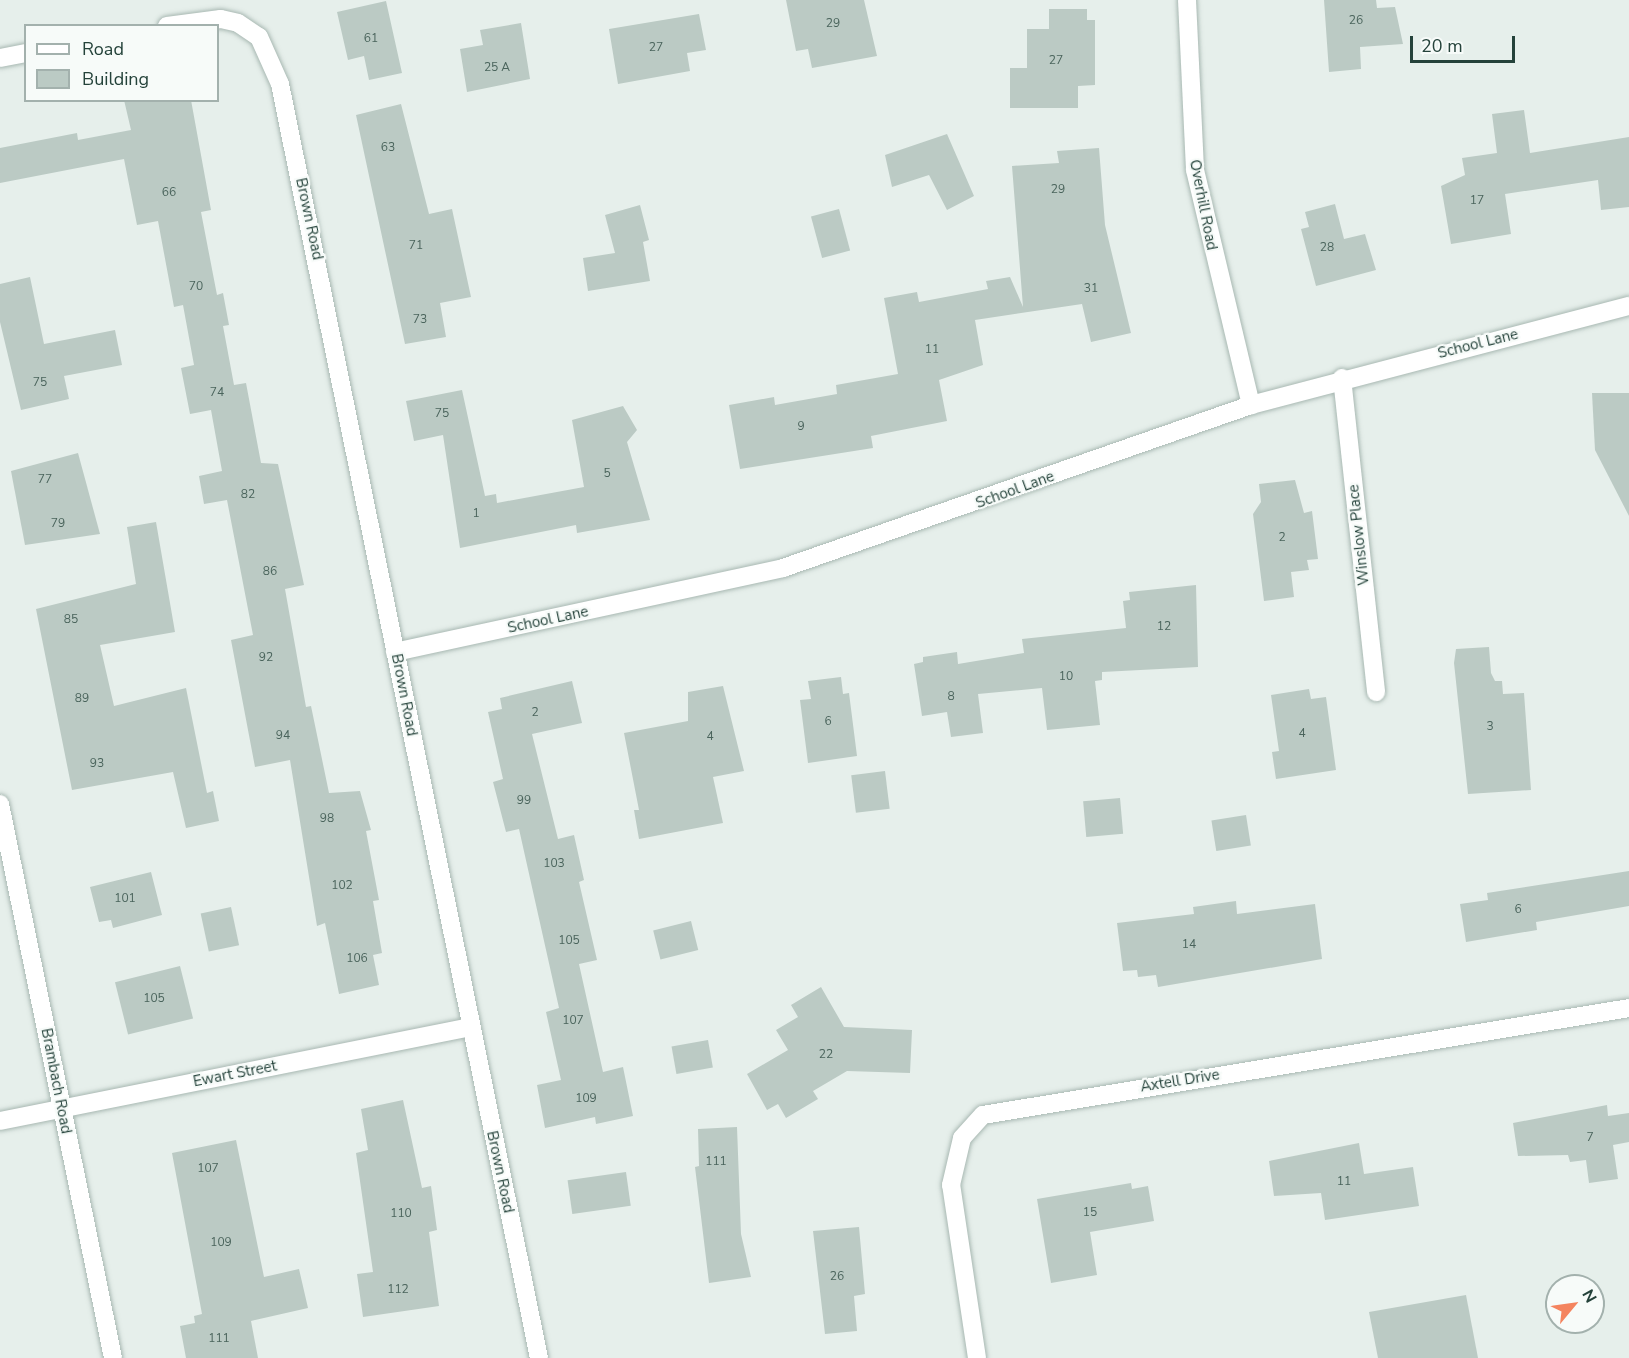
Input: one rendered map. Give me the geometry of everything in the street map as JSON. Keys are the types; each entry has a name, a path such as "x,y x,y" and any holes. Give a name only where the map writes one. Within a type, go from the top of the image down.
{"street":[{"name":"Overhill Road","path":"1187,0 1195,170 1251,405"},
{"name":"Brown Road","path":"182,24 221,19 259,37 280,84 469,1027 539,1358"},
{"path":"0,58 24,53"},
{"name":"School Lane","path":"395,651 783,568 1251,405 1342,378 1629,306"},
{"name":"Winslow Place","path":"1342,378 1376,692"},
{"name":"Brambach Road","path":"0,804 112,1358"},
{"name":"Axtell Drive","path":"977,1358 951,1185 962,1138 984,1115 1629,1008"},
{"name":"Ewart Street","path":"0,1121 469,1027"}],"building":[{"path":"786,0 864,0 877,56 812,68 808,49 796,51"},
{"path":"1324,0 1376,0 1377,8 1395,7 1403,44 1360,47 1361,69 1329,72"},
{"path":"386,1 402,73 369,80 364,56 348,60 337,12"},
{"path":"1049,9 1087,9 1087,20 1095,20 1095,85 1078,86 1078,108 1010,108 1010,68 1027,68 1027,29 1049,29"},
{"path":"699,14 706,50 687,53 690,71 618,84 609,29"},
{"path":"521,23 530,79 467,92 460,49 483,45 480,30"},
{"path":"124,102 191,102 211,210 201,212 217,295 223,293 229,325 223,326 234,385 246,383 261,463 278,464 304,585 285,589 306,707 311,706 329,793 360,791 371,830 366,831 379,900 373,901 382,953 373,955 379,985 339,994 325,923 317,926 290,760 255,767 231,640 253,635 227,500 204,504 199,476 222,471 211,410 190,414 181,368 194,365 183,305 174,307 158,221 137,225 124,159 0,183 0,148 77,133 78,140 131,130"},
{"path":"401,104 429,214 452,209 471,297 440,303 446,337 405,344 356,115"},
{"path":"1524,110 1530,153 1629,137 1629,207 1601,210 1598,180 1505,194 1511,234 1451,244 1441,186 1465,175 1462,158 1497,153 1492,114"},
{"path":"947,134 974,196 947,210 929,175 892,187 885,155"},
{"path":"1099,148 1105,225 1131,333 1091,342 1082,304 975,320 983,365 939,380 947,421 871,436 873,448 740,469 729,405 774,397 775,405 837,394 836,385 898,374 884,298 917,292 919,302 988,289 986,281 1010,277 1023,307 1012,166 1059,163 1057,151"},
{"path":"1335,204 1344,239 1365,234 1376,270 1316,286 1301,229 1309,227 1305,212"},
{"path":"640,205 649,240 643,242 650,281 588,291 583,258 615,253 605,215"},
{"path":"839,209 850,251 822,258 811,217"},
{"path":"30,277 44,344 115,330 122,365 64,376 69,399 21,410 0,322 0,284"},
{"path":"462,390 485,496 496,494 497,503 584,487 572,420 623,406 637,430 627,442 650,520 577,533 576,525 460,548 443,435 414,441 406,401"},
{"path":"1592,393 1629,393 1629,516 1595,450"},
{"path":"78,453 100,534 25,545 11,471"},
{"path":"1295,480 1304,513 1312,511 1318,559 1307,560 1309,570 1291,572 1294,597 1264,601 1253,514 1261,502 1259,484"},
{"path":"156,522 175,632 100,645 114,706 186,688 207,793 213,791 219,821 186,828 173,772 72,790 36,609 136,584 127,527"},
{"path":"1196,585 1198,667 1102,672 1102,680 1095,681 1100,725 1047,730 1042,688 978,694 983,733 951,737 947,712 922,716 914,664 923,662 923,657 957,652 958,664 1024,653 1022,639 1126,628 1123,601 1130,600 1129,592"},
{"path":"1489,647 1491,673 1495,681 1502,681 1503,694 1524,693 1531,790 1468,794 1454,663 1456,649"},
{"path":"841,677 843,694 849,693 857,756 808,763 800,700 811,699 808,681"},
{"path":"572,681 582,723 532,734 558,839 574,835 584,880 579,882 597,960 579,964 603,1072 623,1067 633,1116 596,1124 595,1117 545,1128 537,1085 561,1080 546,1012 559,1008 519,829 506,832 493,782 503,779 488,712 502,709 500,698"},
{"path":"723,686 744,771 713,777 723,823 639,839 634,810 639,810 624,733 688,721 688,692"},
{"path":"1309,689 1311,699 1326,697 1336,770 1276,779 1272,752 1279,751 1271,695"},
{"path":"885,771 890,809 856,813 851,775"},
{"path":"1120,798 1123,834 1086,837 1083,801"},
{"path":"1246,815 1251,846 1216,851 1211,820"},
{"path":"1629,871 1629,906 1536,922 1537,930 1466,942 1460,904 1488,900 1487,893"},
{"path":"151,872 162,915 113,928 111,920 99,922 90,887"},
{"path":"1236,901 1237,914 1315,904 1322,959 1158,987 1156,975 1138,977 1137,970 1123,971 1117,923 1194,914 1193,907"},
{"path":"231,907 239,945 209,952 201,913"},
{"path":"691,921 698,950 660,960 653,930"},
{"path":"180,966 193,1018 128,1035 115,982"},
{"path":"821,987 844,1027 912,1030 910,1073 847,1071 813,1091 818,1099 786,1118 778,1104 767,1110 747,1074 788,1050 776,1030 798,1017 791,1005"},
{"path":"708,1040 713,1068 676,1074 672,1046"},
{"path":"403,1100 422,1188 431,1186 437,1230 429,1232 439,1306 363,1317 357,1274 373,1272 356,1153 368,1150 361,1109"},
{"path":"1607,1105 1608,1116 1629,1113 1629,1142 1613,1145 1618,1179 1589,1183 1586,1160 1570,1162 1568,1155 1518,1156 1513,1123"},
{"path":"737,1127 741,1234 751,1277 709,1283 695,1167 699,1166 698,1129"},
{"path":"236,1140 264,1277 299,1269 308,1308 251,1321 258,1358 186,1358 180,1326 195,1323 194,1316 202,1314 172,1153"},
{"path":"1359,1143 1364,1174 1413,1167 1419,1206 1325,1220 1321,1193 1274,1196 1269,1161"},
{"path":"626,1172 631,1206 572,1214 568,1180"},
{"path":"1131,1183 1132,1189 1148,1186 1154,1221 1090,1232 1097,1275 1051,1283 1037,1199"},
{"path":"859,1227 865,1294 854,1296 857,1331 825,1334 813,1231"},
{"path":"1466,1295 1478,1358 1378,1358 1369,1312"}]}
